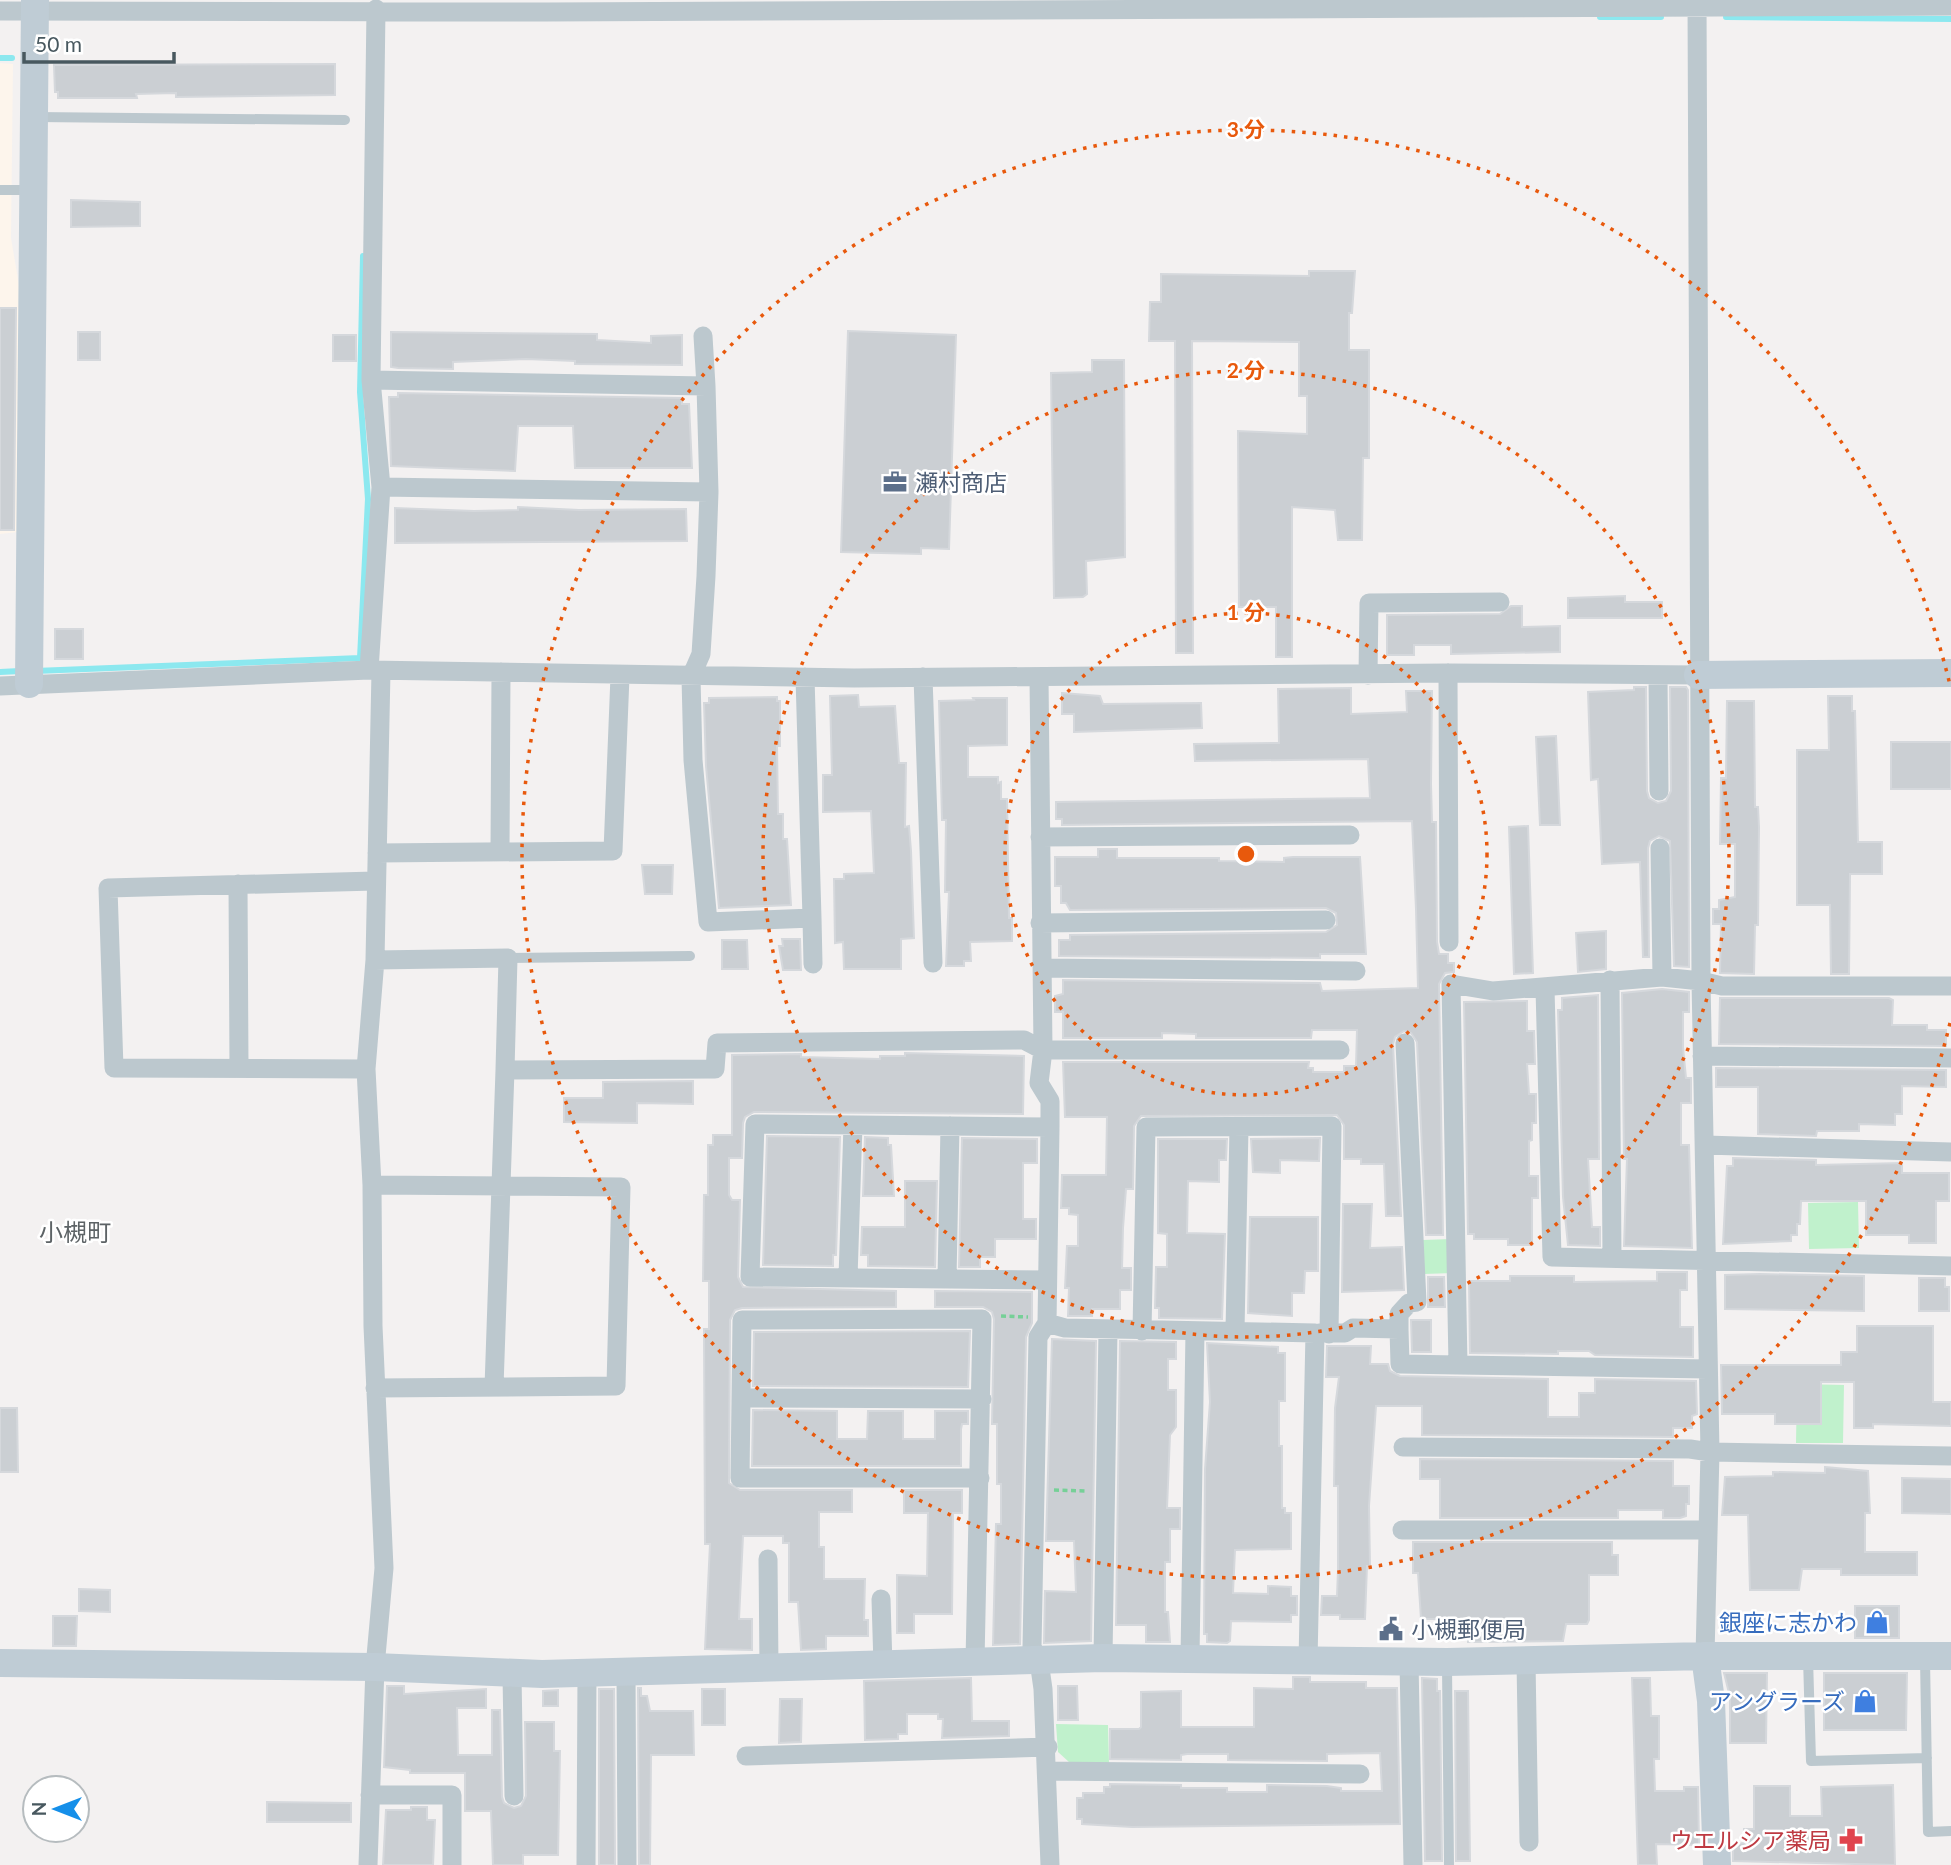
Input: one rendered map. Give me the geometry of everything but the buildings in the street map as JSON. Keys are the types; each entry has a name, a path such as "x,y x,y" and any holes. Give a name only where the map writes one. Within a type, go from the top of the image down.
{"street":[{"path":"547,12 571,0"},
{"path":"1697,4 1701,368 1698,675 1702,1056 1709,1262 1707,1369 1710,1452 1706,1656 1711,1701 1717,1865"},
{"path":"0,11 36,6 547,12 1697,4 1951,6"},
{"path":"29,684 31,190 36,6"},
{"path":"368,1865 375,1667 384,1568 375,1388 372,1185 366,1069 375,960 375,671 381,487 371,380 376,9"},
{"path":"703,337 709,492 701,654 691,677 693,761 708,922 812,918"},
{"path":"371,380 706,386"},
{"path":"381,487 709,492"},
{"path":"1368,675 1369,603 1500,602"},
{"path":"0,686 375,671 691,677 1951,673"},
{"path":"500,852 501,672"},
{"path":"1448,673 1449,942"},
{"path":"377,853 612,851 620,676"},
{"path":"1658,676 1659,791"},
{"path":"805,677 813,964"},
{"path":"923,677 933,963"},
{"path":"1039,677 1040,923 1044,1050 1039,1083 1050,1101 1050,1127 1047,1322 1038,1338 1032,1647 1039,1661 1048,1747 1050,1865"},
{"path":"1040,837 1350,835"},
{"path":"1660,848 1662,977"},
{"path":"366,1069 114,1068 108,888 375,881"},
{"path":"238,884 239,1068"},
{"path":"1040,923 1326,920"},
{"path":"375,960 508,958 494,1387"},
{"path":"1042,968 1356,971"},
{"path":"1458,1365 1451,984 1493,991 1662,977 1721,986 1951,986"},
{"path":"1610,980 1612,1258"},
{"path":"1545,988 1552,1256 1951,1266"},
{"path":"505,1070 715,1069 717,1043 1024,1040 1044,1050 1340,1050"},
{"path":"1405,1043 1417,1302 1409,1303 1399,1314 1400,1364 1707,1369"},
{"path":"1702,1056 1951,1058"},
{"path":"1048,1280 750,1277 755,1124 1050,1127"},
{"path":"848,1278 853,1125"},
{"path":"947,1279 950,1126"},
{"path":"1142,1331 1146,1127 1332,1126 1308,1661"},
{"path":"1235,1331 1239,1127"},
{"path":"1705,1145 1951,1152"},
{"path":"372,1185 621,1187 616,1386 375,1388"},
{"path":"975,1662 982,1399 982,1320 742,1320 740,1478 979,1478"},
{"path":"1047,1322 1065,1328 1142,1331 1322,1334 1345,1333 1353,1328 1399,1329"},
{"path":"1103,1658 1108,1329"},
{"path":"1190,1658 1195,1331"},
{"path":"741,1398 982,1399"},
{"path":"1404,1447 1690,1449 1710,1452 1951,1456"},
{"path":"1402,1530 1707,1530"},
{"path":"768,1559 769,1668"},
{"path":"881,1598 883,1666"},
{"path":"0,1663 375,1667 512,1674 1103,1658 1447,1662 1706,1656 1938,1656"},
{"path":"1526,1661 1529,1842"},
{"path":"1409,1662 1413,1865"},
{"path":"626,1672 627,1865"},
{"path":"586,1865 587,1673"},
{"path":"512,1674 514,1796"},
{"path":"746,1756 1048,1747"},
{"path":"1048,1771 1360,1774"},
{"path":"370,1795 452,1795 452,1865"}],"lane":[{"path":"32,117 345,120"},
{"path":"0,190 31,190"},
{"path":"508,958 690,956"},
{"path":"1808,1656 1811,1762 1927,1758"},
{"path":"1938,1656 1927,1758 1928,1832 1951,1831"},
{"path":"1447,1662 1449,1865"}],"path":[{"path":"982,1320 1007,1316 1047,1322"},
{"path":"1034,1490 1105,1491"}],"shaded area":[{"path":"0,63 13,64 11,238 23,309 18,532 0,534"}],"green space":[{"path":"1858,1202 1859,1248 1809,1249 1808,1203"},
{"path":"1451,1239 1453,1273 1424,1274 1423,1240"},
{"path":"1797,1384 1844,1385 1843,1443 1796,1443"},
{"path":"1056,1724 1108,1725 1109,1763 1069,1762 1058,1752"}],"waterway":[{"path":"1600,17 1661,17"},
{"path":"1726,17 1951,19"},
{"path":"0,58 12,58"},
{"path":"35,671 360,658 368,499 360,392 363,256"},
{"path":"0,672 20,671"}],"place":[{"name":"瀬村商店","path":"895,482"},
{"name":"銀座に志かわ","path":"1877,1622"},
{"name":"小槻郵便局","path":"1391,1629"},
{"name":"アングラーズ","path":"1865,1701"},
{"name":"ウエルシア薬局","path":"1851,1840"}],"district":[{"name":"小槻町","path":"75,1231"}]}
